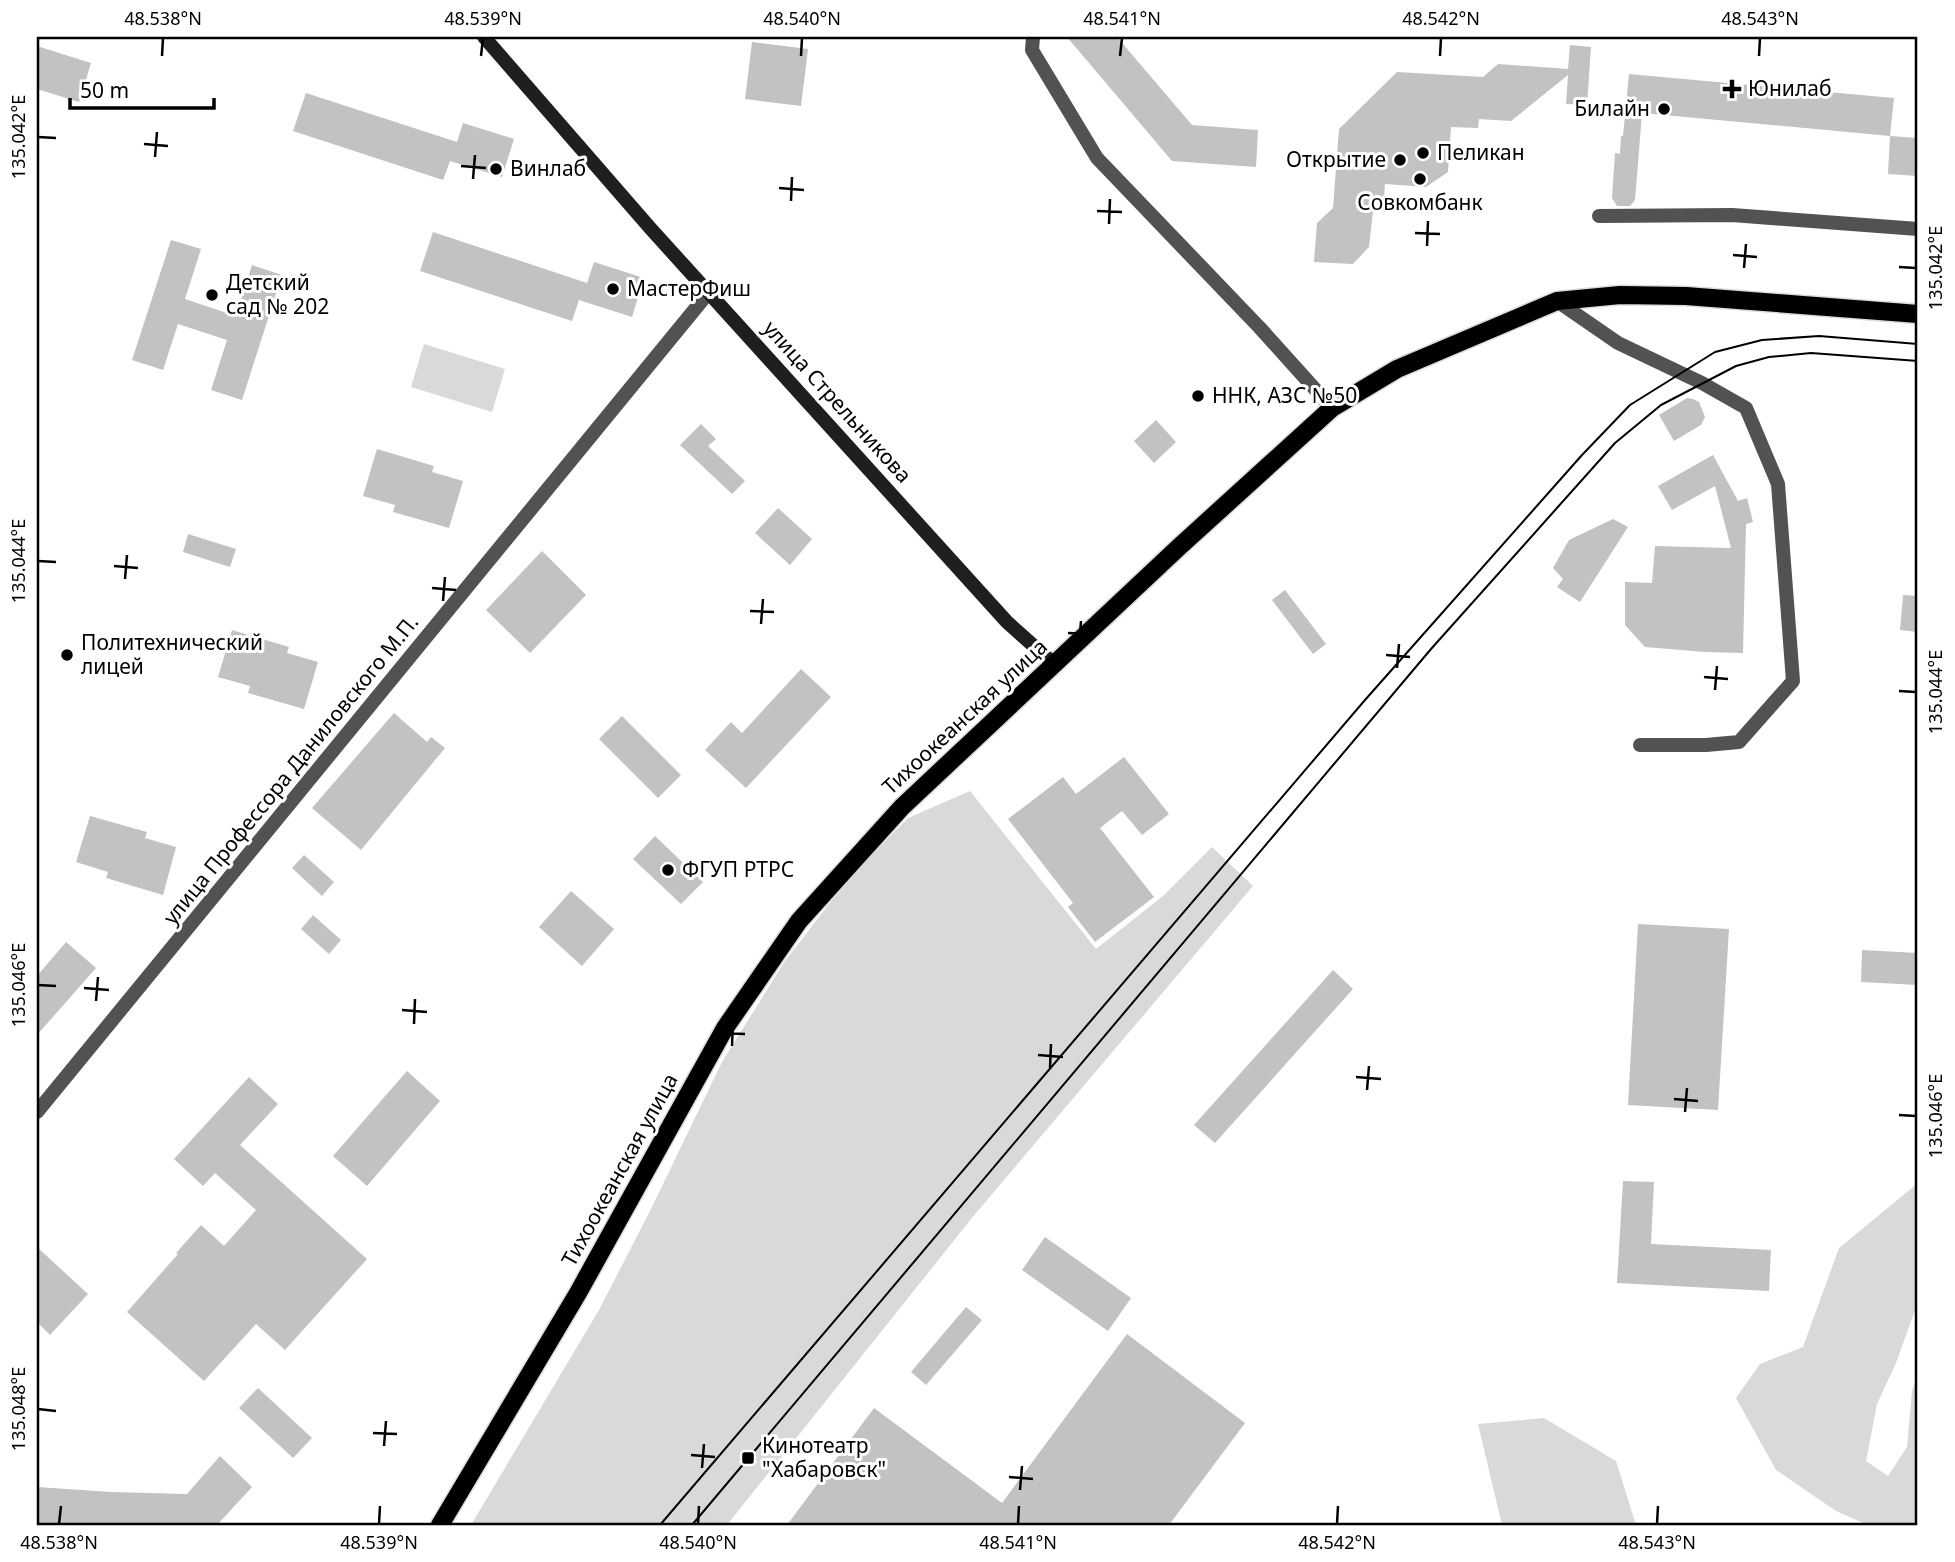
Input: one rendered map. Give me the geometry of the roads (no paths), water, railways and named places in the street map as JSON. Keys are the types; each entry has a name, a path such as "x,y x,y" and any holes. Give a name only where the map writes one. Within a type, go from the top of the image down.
{"main road":[{"name":"Тихоокеанская улица","path":"440,1525 578,1293 725,1028 799,921 902,807 1332,408 1397,369 1556,301 1620,295 1686,296 1918,314"}],"street":[{"name":"улица Стрельникова","path":"484,37 651,229 1007,622 1054,664"},
{"path":"1033,37 1032,51 1097,158 1260,328 1332,408"},
{"path":"1599,216 1731,215 1918,229"},
{"name":"улица Профессора Даниловского М.П.","path":"37,1112 709,292"},
{"path":"1556,301 1618,343 1702,383 1745,408 1778,484 1794,681 1739,742 1640,745"}],"tram line":[{"path":"660,1525 1365,700 1582,455 1630,405 1715,352 1762,340 1819,336 1918,344"},
{"path":"692,1525 1431,649 1615,443 1661,405 1736,366 1769,357 1811,353 1918,361"}],"place":[{"name":"Юнилаб","path":"1732,89"},
{"name":"Билайн","path":"1664,109"},
{"name":"Пеликан","path":"1423,153"},
{"name":"Открытие","path":"1400,160"},
{"name":"Винлаб","path":"496,169"},
{"name":"Совкомбанк","path":"1420,179"},
{"name":"МастерФиш","path":"613,289"},
{"name":"Детский сад № 202","path":"212,295"},
{"name":"ННК, АЗС №50","path":"1198,396"},
{"name":"Политехнический лицей","path":"67,655"},
{"name":"ФГУП РТРС","path":"668,870"},
{"name":"Кинотеатр \"Хабаровск\"","path":"748,1458"}]}
